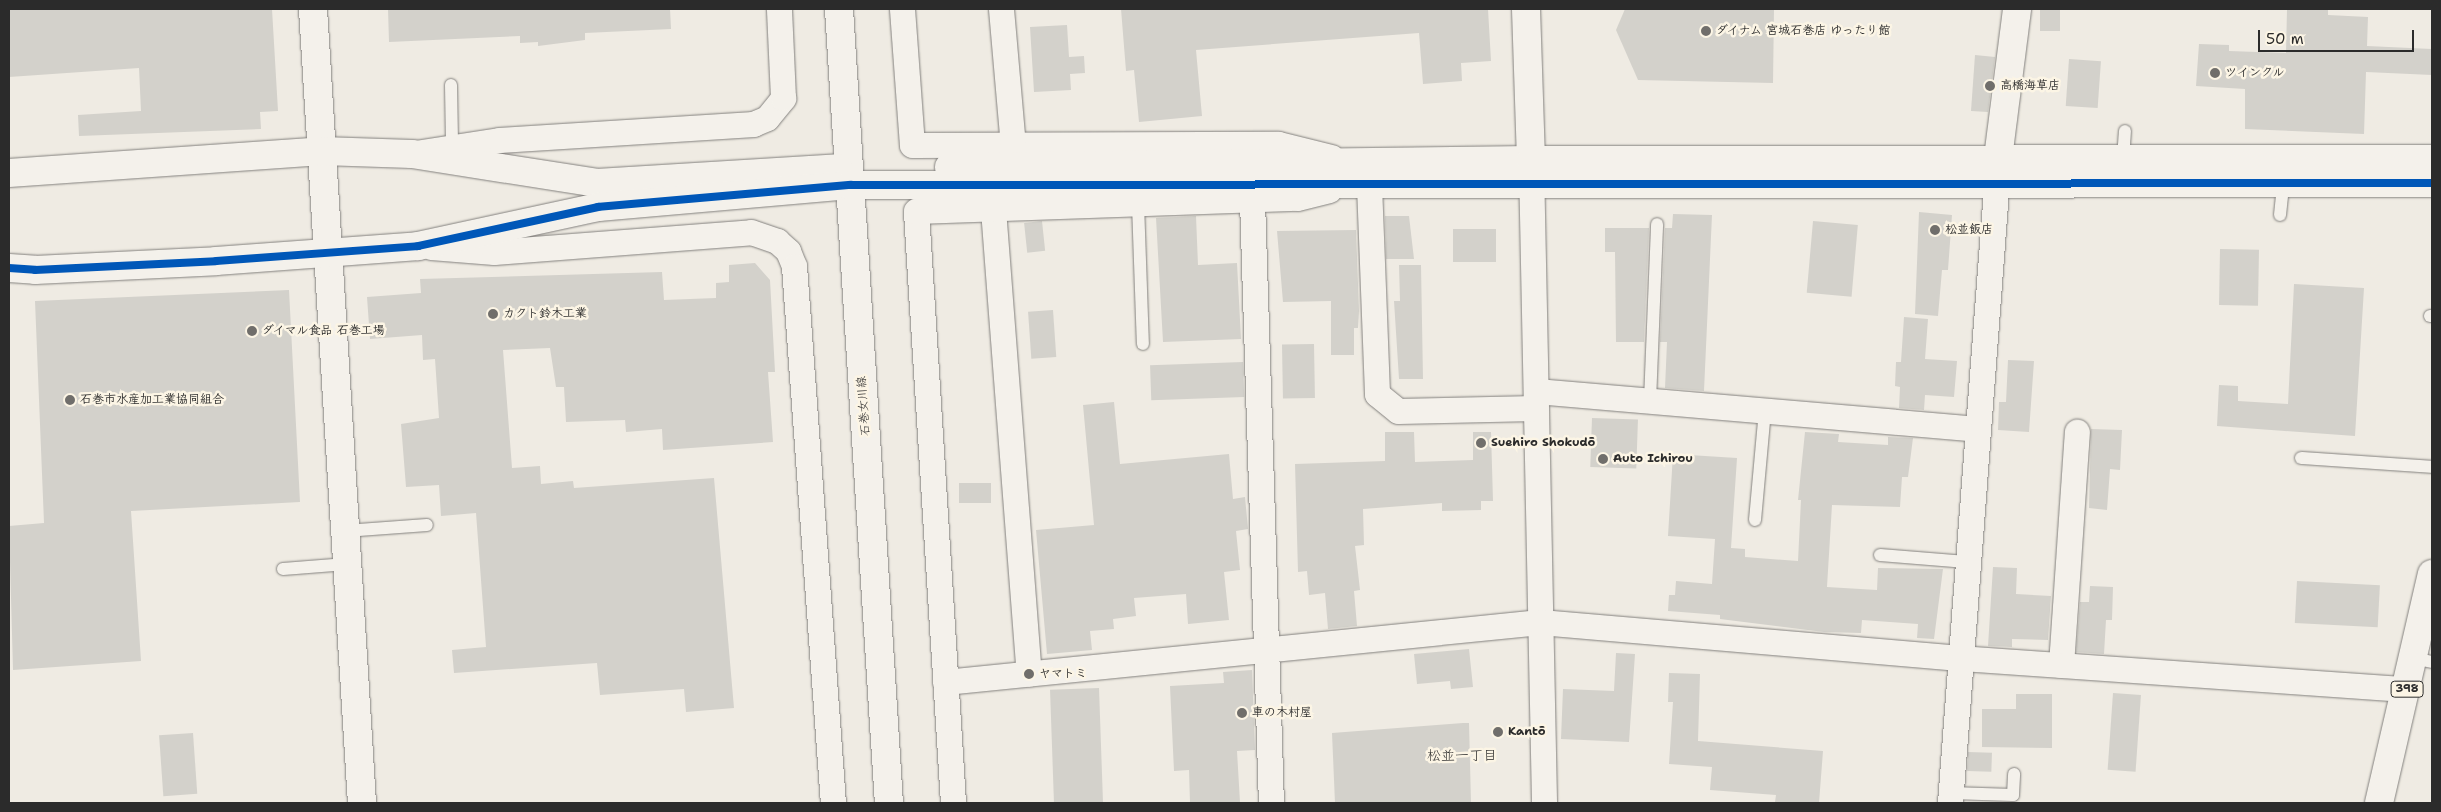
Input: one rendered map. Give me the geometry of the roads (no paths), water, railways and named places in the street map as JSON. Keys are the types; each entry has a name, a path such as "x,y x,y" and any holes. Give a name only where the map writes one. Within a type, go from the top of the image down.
{"main road":[{"path":"313,9 362,803"},
{"name":"石巻女川線","path":"838,9 889,803"},
{"path":"1526,9 1531,172"},
{"path":"1998,158 2017,9"},
{"path":"9,173 322,151 412,154 597,183 849,176 1357,178 1531,172 1757,172 1998,158 2123,159 2250,171 2283,184 2432,183"},
{"path":"1757,172 1996,186 2432,159"},
{"path":"9,276 22,269 329,253 418,246 598,207 849,176"},
{"name":"398","path":"2379,803 2407,690 2423,660 2432,574"}],"street":[{"path":"412,154 452,145 753,124 767,118 783,98 784,84 779,9"},
{"path":"902,9 912,145 1278,144 1357,178"},
{"path":"1000,9 1013,145"},
{"path":"1950,798 1998,158"},
{"path":"1531,172 1544,803"},
{"path":"953,803 916,211 1297,198 1357,178"},
{"path":"1357,178 1377,394 1398,411 1536,400 1650,401 1977,429"},
{"path":"1252,200 1271,803"},
{"path":"993,209 1030,674"},
{"path":"418,246 494,252 751,232 777,242 788,251 794,266 833,803"},
{"path":"2061,665 2077,432"},
{"path":"945,682 1540,622 1960,658 2407,690"}],"lane":[{"path":"451,84 452,145"},
{"path":"2123,159 2125,131"},
{"path":"2280,215 2283,184"},
{"path":"1138,204 1143,344"},
{"path":"1650,401 1657,224"},
{"path":"1755,520 1765,410"},
{"path":"2301,458 2432,467"},
{"path":"345,531 427,524"},
{"path":"1880,555 1967,562"},
{"path":"284,569 348,564"},
{"path":"1950,798 2013,795 2014,774"}],"place":[{"name":"ダイナム 宮城石巻店 ゆったり館","path":"1706,31"},
{"name":"ツインクル","path":"2215,73"},
{"name":"高橋海草店","path":"1990,86"},
{"name":"松並飯店","path":"1935,230"},
{"name":"カクト鈴木工業","path":"493,314"},
{"name":"ダイマル食品 石巻工場","path":"252,331"},
{"name":"石巻市水産加工業協同組合","path":"70,400"},
{"name":"Suehiro Shokudō","path":"1481,443"},
{"name":"Auto Ichirou","path":"1603,459"},
{"name":"ヤマトミ","path":"1029,674"},
{"name":"車の木村屋","path":"1242,713"},
{"name":"Kantō","path":"1498,732"}],"district":[{"name":"松並一丁目","path":"1462,755"}]}
